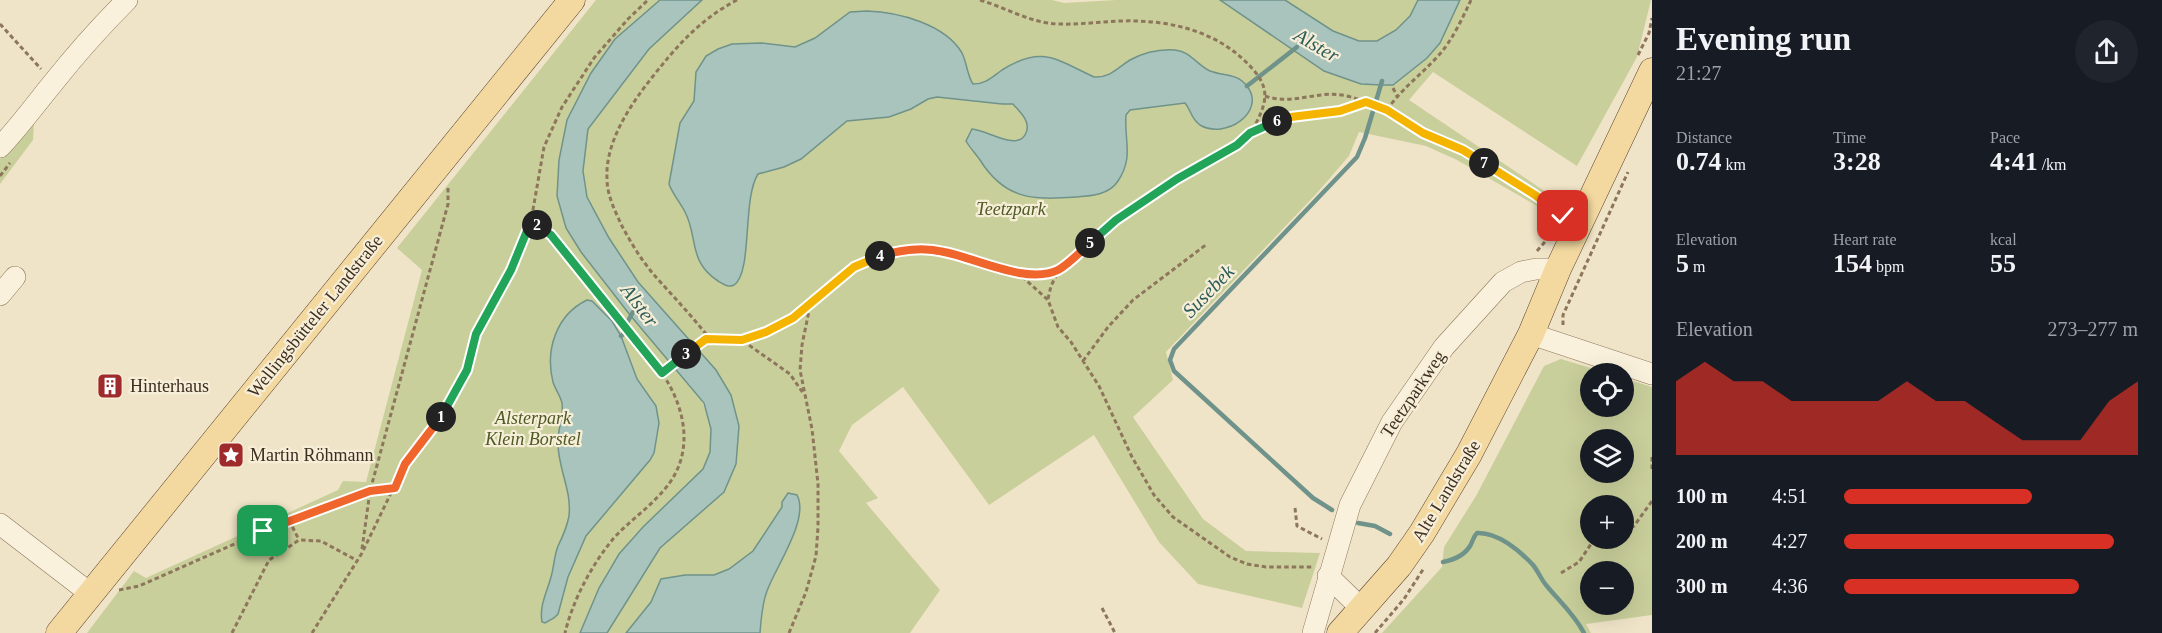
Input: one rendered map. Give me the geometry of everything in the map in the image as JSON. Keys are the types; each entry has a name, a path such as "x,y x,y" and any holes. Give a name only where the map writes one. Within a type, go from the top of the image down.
{"main road":[{"name":"Wellingsbütteler Landstraße","path":"59,633 435,166 572,0"},
{"name":"Alte Landstraße","path":"1340,633 1399,566 1469,454 1531,334 1575,220 1652,71"}],"street":[{"path":"0,147 18,129 53,83 105,22 128,0"},
{"name":"Teetzparkweg","path":"1313,633 1350,505 1392,422 1444,347 1503,282 1521,272 1558,269"},
{"path":"0,295 15,277"},
{"path":"1531,334 1652,374"},
{"path":"0,524 91,594"},
{"path":"1329,572 1362,609"}],"path":[{"path":"312,633 362,553 405,464 444,413 467,370 476,334 511,270 531,221 544,147 562,107 594,58 648,0"},
{"path":"706,339 706,334 655,276 629,238 610,198 606,179 614,140 635,99 691,32 714,12 737,0"},
{"path":"980,0 1041,22 1059,24 1136,21 1186,28 1220,41 1239,55 1263,83 1265,96 1263,108 1250,133 1237,145 1177,179 1116,220 1059,270 1051,286 1048,300"},
{"path":"1387,110 1397,96 1439,55 1455,32 1471,0"},
{"path":"0,24 53,83"},
{"path":"1393,88 1397,96"},
{"path":"1265,96 1289,101 1327,93 1347,96 1387,110 1423,133 1463,150 1575,220"},
{"path":"1250,133 1291,117 1340,111 1366,102"},
{"path":"362,553 370,491 447,204 448,185 435,166"},
{"path":"1563,332 1563,315 1575,220 1629,171"},
{"path":"531,221 551,235 662,373 677,398 684,421 686,439 680,467 663,492 614,538 600,556 570,611 565,633"},
{"path":"1521,272 1551,236"},
{"path":"1083,361 1108,327 1133,300 1207,244"},
{"path":"662,373 706,339 742,340 766,332 793,318 854,267 870,258 894,252 943,251 1017,272 1048,273 1059,270"},
{"path":"1017,272 1048,300 1058,327 1071,342 1099,386 1132,457 1154,495 1173,517 1230,557 1247,564 1329,572"},
{"path":"789,633 806,592 816,556 818,527 816,462 800,370 802,345 812,301"},
{"path":"742,340 790,374 804,395"},
{"path":"1652,457 1652,472"},
{"path":"91,594 139,586 289,519 370,491 395,488"},
{"path":"1634,526 1652,501"},
{"path":"1295,507 1297,526 1338,544"},
{"path":"289,519 299,540"},
{"path":"232,633 269,560 299,540 321,541 356,560"},
{"path":"1561,573 1579,562 1588,549"},
{"path":"1102,608 1115,633"}],"green space":[{"name":"Alsterpark Klein Borstel","path":"596,0 660,0 615,39 591,73 567,120 566,228 581,252 630,315 696,391 709,419 712,440 708,460 701,472 621,551 598,590 580,633 87,633 134,571 146,578 338,490 343,481 366,482 422,270 397,248"},
{"name":"Teetzpark","path":"702,0 1052,0 1064,3 1116,0 1220,0 1324,71 1359,41 1333,31 1285,0 1651,0 1637,57 1577,166 1433,72 1409,100 1549,194 1539,207 1457,160 1426,146 1359,132 1349,156 1317,193 1166,352 1173,380 1133,417 1203,519 1246,551 1320,553 1302,608 1198,584 1159,542 1094,435 989,505 903,387 852,425 839,451 878,498 866,503 940,590 910,633 607,633 660,548 724,492 716,370 638,282 609,238 587,197 583,171 588,129 649,49"},
{"path":"34,122 33,140 0,184 0,159"},
{"path":"1561,359 1580,365 1580,417 1634,417 1634,381 1652,387 1652,615 1586,624 1591,633 1382,633 1442,567 1444,547 1476,496 1544,366"}],"water":[{"name":"Alster","path":"660,0 702,0 649,49 588,129 583,171 587,197 609,238 638,282 716,370 731,395 739,426 736,464 724,492 660,548 607,633 580,633 599,588 619,554 643,527 703,469 710,452 711,429 704,403 581,252 566,228 557,196 559,160 567,120 591,73 615,39"},
{"name":"Alster","path":"1220,0 1285,0 1333,31 1359,41 1377,41 1396,30 1410,16 1418,0 1460,0 1440,43 1427,58 1393,85 1382,85 1361,84 1324,71"},
{"path":"867,11 906,17 933,27 944,34 962,53 973,84 992,78 1016,62 1038,56 1058,60 1094,77 1100,77 1140,55 1175,50 1185,53 1210,71 1239,79 1247,86 1252,96 1252,105 1248,114 1240,121 1221,129 1210,129 1200,125 1185,103 1130,110 1126,115 1126,164 1118,181 1110,189 1099,194 1061,198 1033,197 1010,190 990,173 966,141 972,129 1009,140 1016,141 1022,138 1026,133 1027,125 1024,117 1013,104 937,97 889,117 847,121 801,159 784,167 758,174 750,200 744,266 740,278 734,285 728,286 722,283 702,266 689,221 669,184 680,123 694,101 696,72 706,56 732,44 761,43 795,47 815,38 850,12"},
{"path":"587,300 592,301 612,321 621,336 637,379 656,406 659,423 654,453 586,536 568,577 558,614 545,623 542,622 541,616 542,605 569,516 567,489 560,462 558,439 562,408 551,370 552,346 555,335 567,315"},
{"path":"788,493 797,495 800,505 799,517 790,543 765,596 760,633 626,633 651,602 661,579 685,575 714,575 729,569 753,551 782,507 782,502"}],"waterway":[{"name":"Alster","path":"1247,86 1297,47"},
{"name":"Susebek","path":"1332,510 1313,498 1174,371 1170,360 1174,349 1357,157 1382,81"},
{"name":"Alster","path":"621,336 625,333 633,312"},
{"name":"Susebek","path":"1358,523 1375,526 1390,534"},
{"name":"Susebek","path":"1443,562 1454,559 1465,552 1477,533 1501,539 1515,548 1533,565 1544,583 1584,633"}],"place":[{"name":"Hinterhaus","path":"110,386"},
{"name":"Martin Röhmann","path":"231,455"}],"route":[{"path":"263,531 336,502 370,491 395,488 405,464 444,413 467,370 476,334 511,270 531,221 551,235 662,373 706,339 742,340 766,332 793,318 854,267 870,258 894,252 943,251 1017,272 1037,274 1059,270 1116,220 1177,179 1237,145 1250,133 1291,117 1340,111 1366,102 1387,110 1423,133 1463,150 1535,195 1563,216"}]}
